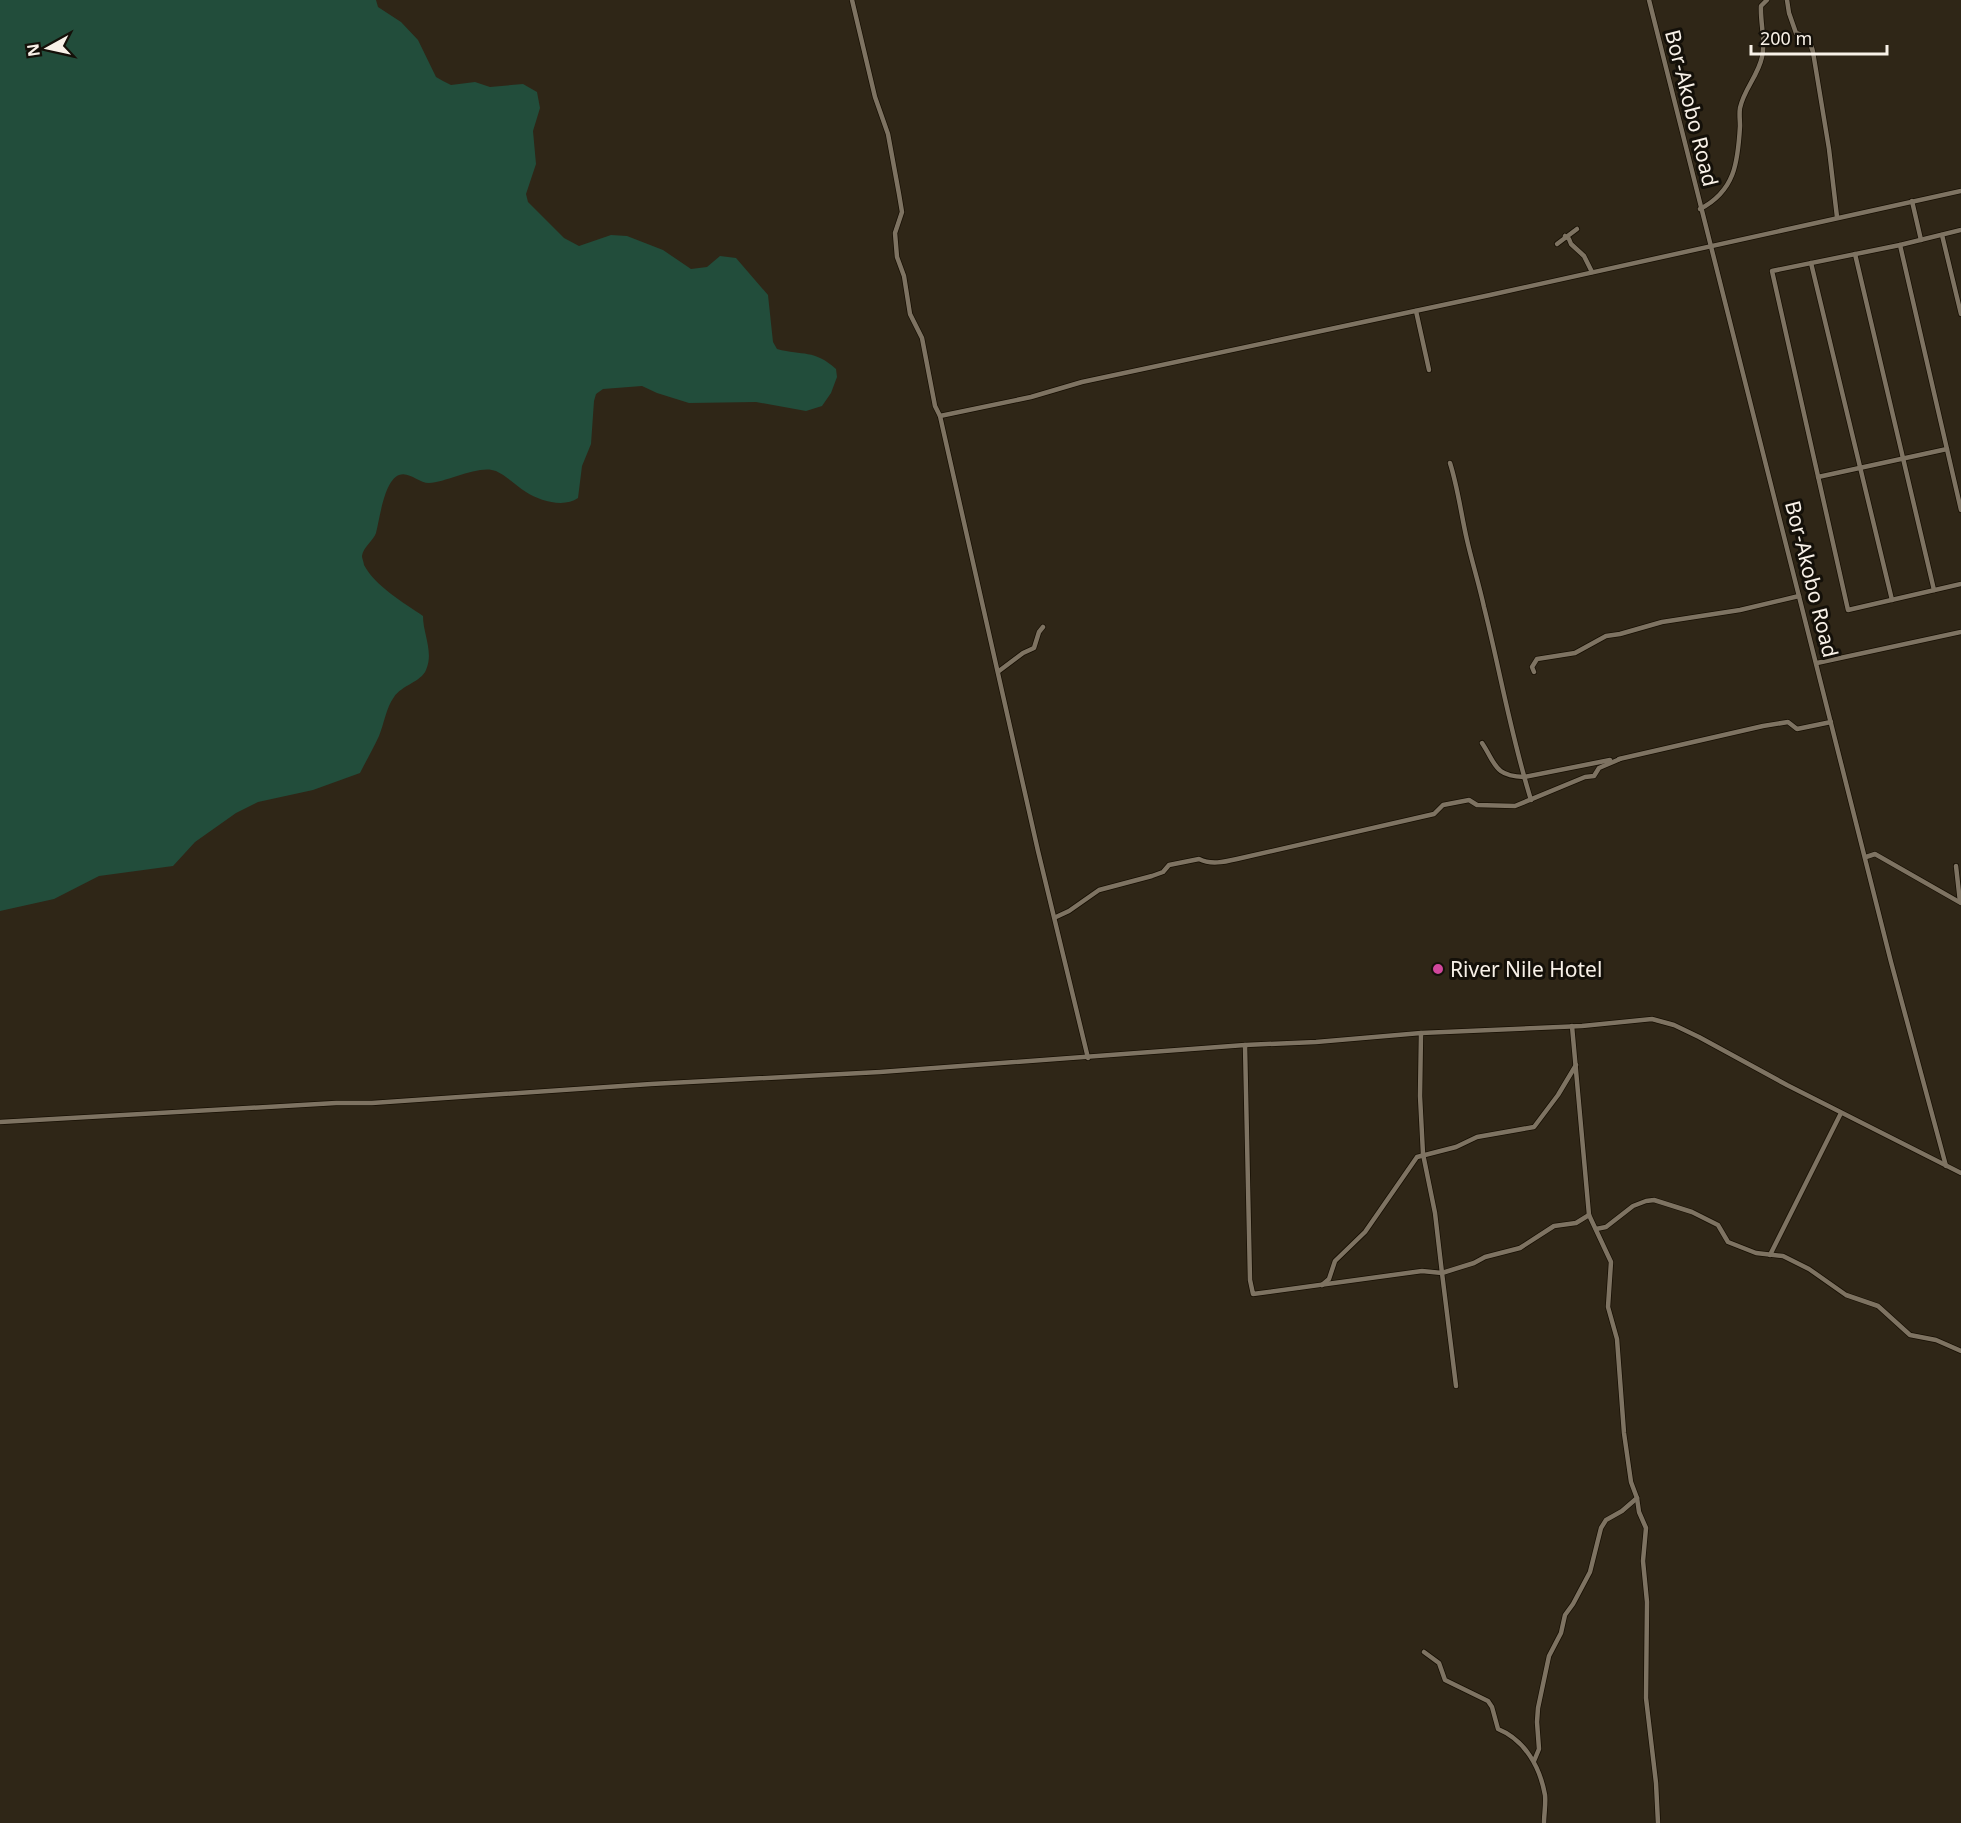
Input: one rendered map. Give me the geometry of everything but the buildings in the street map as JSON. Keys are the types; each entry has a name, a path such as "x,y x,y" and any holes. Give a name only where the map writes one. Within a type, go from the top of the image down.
{"street":[{"path":"852,0 875,97 888,134 899,194 902,212 895,233 897,257 904,276 910,314 922,338 935,406 940,416 1038,851 1056,917 1088,1058"},
{"name":"Bor-Akobo Road","path":"1649,0 1891,962 1946,1166"},
{"path":"1700,209 1708,205 1730,183 1736,163 1739,109 1747,86 1756,75 1763,56 1761,6 1767,0"},
{"path":"1787,0 1796,33 1806,37 1812,48 1829,149 1837,217"},
{"path":"940,416 1031,397 1082,381 1416,311 1961,190"},
{"path":"1912,201 1921,240"},
{"path":"1557,244 1577,229"},
{"path":"1961,230 1772,271 1848,610 1961,584"},
{"path":"1942,235 1961,314"},
{"path":"1565,236 1584,256 1592,272"},
{"path":"1900,245 1961,510"},
{"path":"1855,254 1934,590"},
{"path":"1811,263 1892,600"},
{"path":"1416,311 1429,370"},
{"path":"1818,477 1947,448"},
{"path":"1450,463 1498,673 1531,800"},
{"path":"1534,672 1532,667 1537,659 1575,653 1606,636 1662,622 1740,610 1799,596"},
{"path":"999,672 1023,653 1034,648 1043,627"},
{"path":"1816,663 1961,632"},
{"path":"1482,743 1498,770 1511,776 1524,777 1567,767 1620,759 1763,726 1788,722 1797,729 1831,722"},
{"path":"1056,917 1069,911 1099,890 1152,876 1163,872 1168,866 1199,859 1217,863 1237,859 1434,814 1443,805 1469,800 1477,805 1515,806 1585,777 1594,776 1599,768 1620,759"},
{"path":"1866,857 1875,854 1960,903"},
{"path":"1956,866 1960,903"},
{"path":"0,1122 536,1093 1652,1019 1674,1025 1961,1173"},
{"path":"1572,1026 1589,1215 1611,1262 1608,1308 1617,1339 1624,1434 1631,1482 1646,1528 1643,1561 1647,1602 1646,1698 1656,1783 1658,1823"},
{"path":"1421,1033 1420,1096 1423,1154 1435,1213 1456,1386"},
{"path":"1245,1045 1252,1294 1422,1271 1442,1273 1485,1257 1520,1248 1554,1226 1576,1223 1589,1215"},
{"path":"1322,1285 1329,1279 1335,1262 1365,1232 1417,1157 1456,1147 1477,1137 1534,1126 1558,1095 1576,1065"},
{"path":"1770,1255 1841,1113"},
{"path":"1596,1229 1606,1227 1633,1206 1646,1201 1654,1200 1692,1212 1718,1225 1728,1242 1756,1253 1783,1256 1809,1269 1846,1296 1878,1306 1910,1335 1936,1340 1961,1351"},
{"path":"1534,1761 1539,1749 1538,1708 1549,1656 1561,1633 1565,1616 1590,1572 1601,1528 1606,1520 1622,1511 1637,1498"},
{"path":"1424,1652 1437,1660 1445,1680 1488,1701 1498,1729 1516,1739 1534,1761 1545,1798 1544,1823"}],"green space":[{"path":"0,0 376,0 378,7 401,22 418,40 436,77 443,81 451,85 475,82 490,87 523,84 537,92 540,108 533,131 536,164 526,194 528,202 564,238 579,246 611,235 627,236 663,250 691,269 707,267 720,256 736,258 768,295 773,342 777,349 821,358 836,369 837,377 831,393 822,406 806,411 756,402 689,403 642,386 603,389 596,394 594,401 591,444 582,466 578,498 566,503 538,498 522,490 500,473 489,469 429,483 403,474 399,475 386,492 376,533 362,557 364,565 375,580 390,594 423,616 429,656 424,674 397,693 391,701 379,736 360,773 313,790 258,802 236,813 195,842 173,866 99,876 54,899 0,911"}],"place":[{"name":"River Nile Hotel","path":"1438,969"}]}
